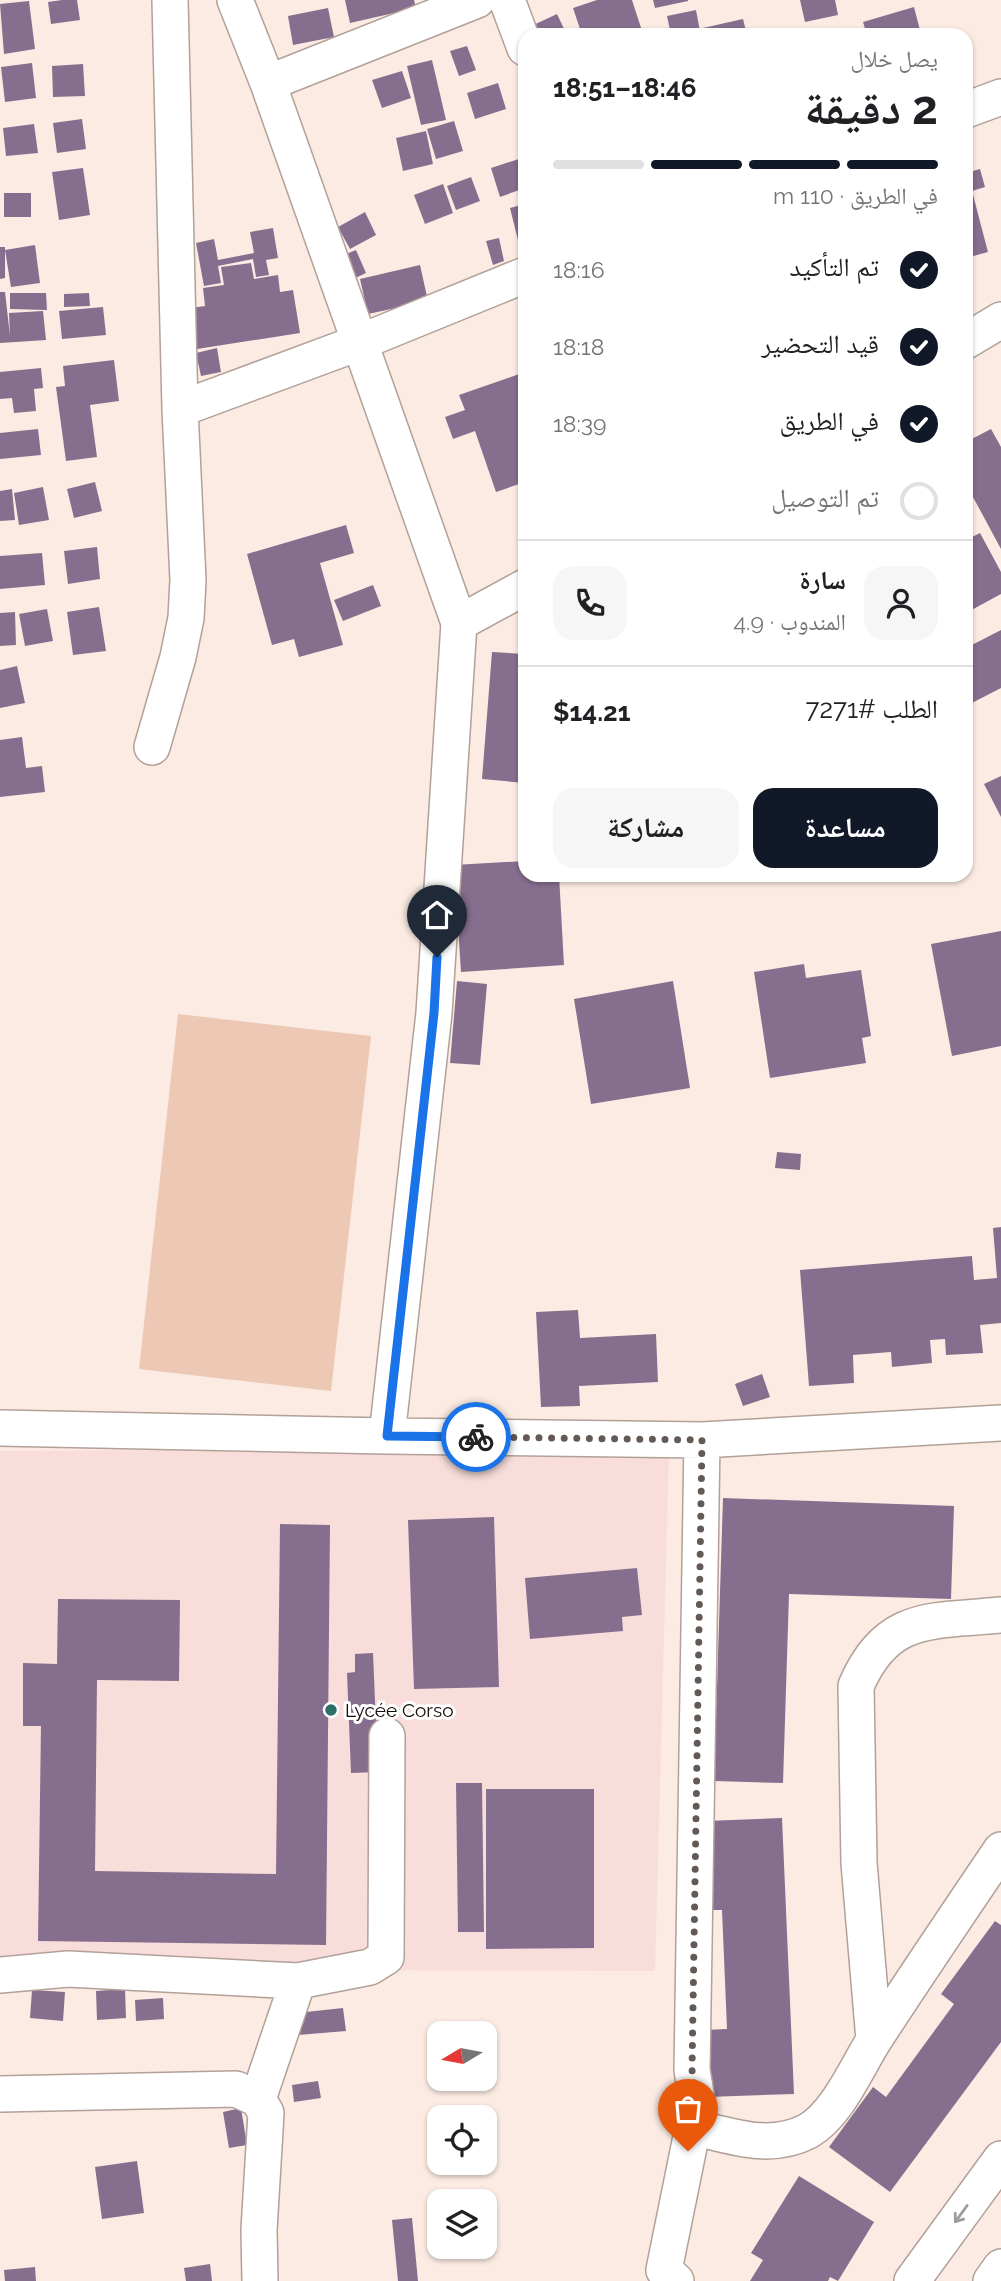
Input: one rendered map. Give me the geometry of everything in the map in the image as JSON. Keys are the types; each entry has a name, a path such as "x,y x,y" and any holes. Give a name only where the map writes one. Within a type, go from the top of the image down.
{"street":[{"path":"152,747 178,657 186,618 188,580 180,409 170,0"},
{"path":"235,0 268,83 459,622 434,1013 387,1436"},
{"path":"268,83 477,0"},
{"path":"507,0 518,29"},
{"path":"973,107 1001,97"},
{"path":"180,409 358,343 518,278"},
{"path":"973,337 1001,320"},
{"path":"459,622 518,591"},
{"path":"0,1428 702,1440 1001,1423"},
{"path":"676,2281 664,2270 697,2100 692,2070 702,1440"},
{"path":"874,2040 859,1863 856,1686 866,1662 884,1641 916,1623 1001,1615"},
{"path":"0,1975 68,1969 298,1981 370,1967 386,1957 387,1736"},
{"path":"693,2127 749,2141 780,2139 807,2131 827,2117 874,2040 1001,1850"},
{"path":"258,2099 298,1981"},
{"path":"0,2094 236,2090 258,2099 266,2113 259,2230 260,2281"},
{"path":"912,2281 1001,2159"},
{"path":"991,2281 1001,2267"}],"shaded area":[{"path":"178,1014 371,1036 331,1391 139,1369"},
{"name":"Lycée Corso","path":"669,1447 655,1971 0,1969 0,1451"}],"building":[{"path":"77,0 80,20 51,24 48,2"},
{"path":"345,0 414,0 416,8 350,23"},
{"path":"597,0 632,0 641,28 580,28 573,8"},
{"path":"653,0 688,0 688,1 655,8"},
{"path":"800,0 835,0 838,15 805,22"},
{"path":"29,1 35,49 4,54 0,4"},
{"path":"914,7 919,28 865,28 863,22"},
{"path":"328,8 334,37 293,45 288,16"},
{"path":"696,10 699,28 670,28 667,16"},
{"path":"557,14 564,28 527,28"},
{"path":"743,19 745,28 703,28"},
{"path":"467,46 476,70 459,76 450,51"},
{"path":"432,60 446,120 421,125 407,66"},
{"path":"32,63 36,98 5,102 1,67"},
{"path":"83,64 85,96 53,97 52,66"},
{"path":"402,71 411,98 382,108 372,80"},
{"path":"498,83 506,109 475,119 467,93"},
{"path":"82,119 86,149 57,153 53,123"},
{"path":"454,121 463,151 436,159 427,129"},
{"path":"34,124 38,153 6,156 3,128"},
{"path":"426,131 433,164 403,171 396,138"},
{"path":"518,159 518,191 500,197 491,168"},
{"path":"83,168 90,215 59,220 52,172"},
{"path":"980,169 985,187 973,191 973,171"},
{"path":"471,177 480,201 456,210 447,186"},
{"path":"443,184 453,213 425,224 414,195"},
{"path":"4,193 31,193 31,217 4,217"},
{"path":"973,195 988,252 973,256"},
{"path":"518,206 518,240 510,208"},
{"path":"365,212 376,235 350,249 338,227"},
{"path":"273,228 278,258 266,260 269,275 256,277 253,259 218,266 221,283 204,286 196,243 214,239 218,260 254,253 250,232"},
{"path":"499,238 504,261 493,265 486,241"},
{"path":"35,245 40,283 11,287 5,250"},
{"path":"0,247 5,247 5,278 0,279"},
{"path":"356,250 366,273 349,281 339,257"},
{"path":"251,263 254,279 278,275 280,292 293,290 300,333 197,349 191,308 205,306 203,288 224,285 221,267"},
{"path":"420,265 428,301 368,314 360,279"},
{"path":"0,292 5,292 10,336 9,313 43,311 46,340 0,343"},
{"path":"10,293 46,293 47,310 10,309"},
{"path":"89,293 90,306 64,307 64,294"},
{"path":"103,307 106,335 62,339 59,311"},
{"path":"217,348 221,372 201,376 196,353"},
{"path":"114,360 119,401 90,405 97,457 66,461 56,387 65,386 63,366"},
{"path":"41,368 43,388 34,389 36,411 14,413 12,398 0,399 0,372"},
{"path":"518,374 518,484 496,492 475,431 453,439 445,417 465,410 459,395"},
{"path":"38,429 41,455 0,459 0,433"},
{"path":"991,429 1001,447 1001,549 973,497 973,438"},
{"path":"95,482 102,511 74,518 67,489"},
{"path":"43,487 49,520 19,525 14,493"},
{"path":"12,489 15,520 0,521 0,491"},
{"path":"346,525 354,553 320,563 343,645 299,657 294,639 272,645 247,554"},
{"path":"980,533 1001,572 1001,594 973,609 973,536"},
{"path":"97,547 100,579 68,584 64,551"},
{"path":"42,553 45,585 0,589 0,556"},
{"path":"373,585 381,606 343,621 334,600"},
{"path":"99,607 106,651 73,655 67,612"},
{"path":"47,609 53,641 25,646 19,614"},
{"path":"15,612 16,645 0,646 0,613"},
{"path":"1001,630 1001,688 973,702 973,644"},
{"path":"492,652 518,654 518,782 482,779"},
{"path":"17,666 25,703 0,708 0,670"},
{"path":"22,737 26,768 42,766 45,792 0,797 0,740"},
{"path":"1001,776 1001,817 984,784"},
{"path":"518,861 518,882 559,882 564,965 461,972 454,865"},
{"path":"1001,931 1001,1046 952,1056 931,944"},
{"path":"804,964 806,978 861,970 871,1036 862,1038 866,1063 770,1078 754,972"},
{"path":"457,981 487,984 480,1065 450,1063"},
{"path":"673,981 690,1088 591,1104 574,999"},
{"path":"777,1152 801,1154 800,1170 775,1168"},
{"path":"1001,1227 1001,1323 980,1325 983,1353 946,1355 945,1339 930,1340 932,1363 892,1367 891,1352 853,1355 854,1383 809,1386 800,1270 972,1256 974,1280 997,1278 993,1228"},
{"path":"578,1310 580,1338 656,1334 658,1382 579,1386 580,1406 541,1407 536,1312"},
{"path":"762,1374 770,1397 743,1406 735,1384"},
{"path":"723,1498 954,1506 951,1599 789,1594 783,1783 714,1781"},
{"path":"494,1517 499,1687 414,1689 408,1520"},
{"path":"280,1524 330,1525 326,1945 38,1941 41,1726 23,1726 23,1663 57,1664 58,1599 180,1600 179,1681 97,1680 95,1871 276,1874"},
{"path":"637,1568 642,1615 622,1617 623,1631 530,1639 525,1578"},
{"path":"373,1653 378,1772 351,1773 347,1673 355,1672 355,1654"},
{"path":"456,1783 482,1783 484,1932 458,1932"},
{"path":"486,1789 594,1789 594,1948 486,1949"},
{"path":"782,1818 794,2094 707,2097 704,2030 727,2029 722,1910 713,1910 706,1821"},
{"path":"995,1921 1001,1925 1001,2042 890,2192 829,2147 873,2087 886,2097 954,2004 941,1994"},
{"path":"125,1989 126,2018 97,2020 96,1991"},
{"path":"32,1990 65,1992 63,2021 30,2018"},
{"path":"163,1998 164,2019 136,2021 135,2000"},
{"path":"343,2008 346,2031 298,2035 297,2013"},
{"path":"318,2081 321,2098 294,2102 292,2085"},
{"path":"241,2108 247,2145 229,2148 223,2112"},
{"path":"137,2161 144,2213 102,2219 95,2167"},
{"path":"799,2176 874,2222 838,2281 830,2277 828,2281 750,2281 763,2260 751,2253"},
{"path":"412,2218 418,2281 398,2281 392,2220"},
{"path":"210,2264 212,2281 186,2281 184,2268"},
{"path":"35,2267 36,2281 5,2281 4,2270"}],"way so far":[{"path":"476,1437 702,1440 692,2070 697,2100 688,2151"}],"place":[{"name":"Lycée Corso","path":"331,1710"}],"route":[{"path":"437,957 434,1013 387,1436 476,1437"}]}
